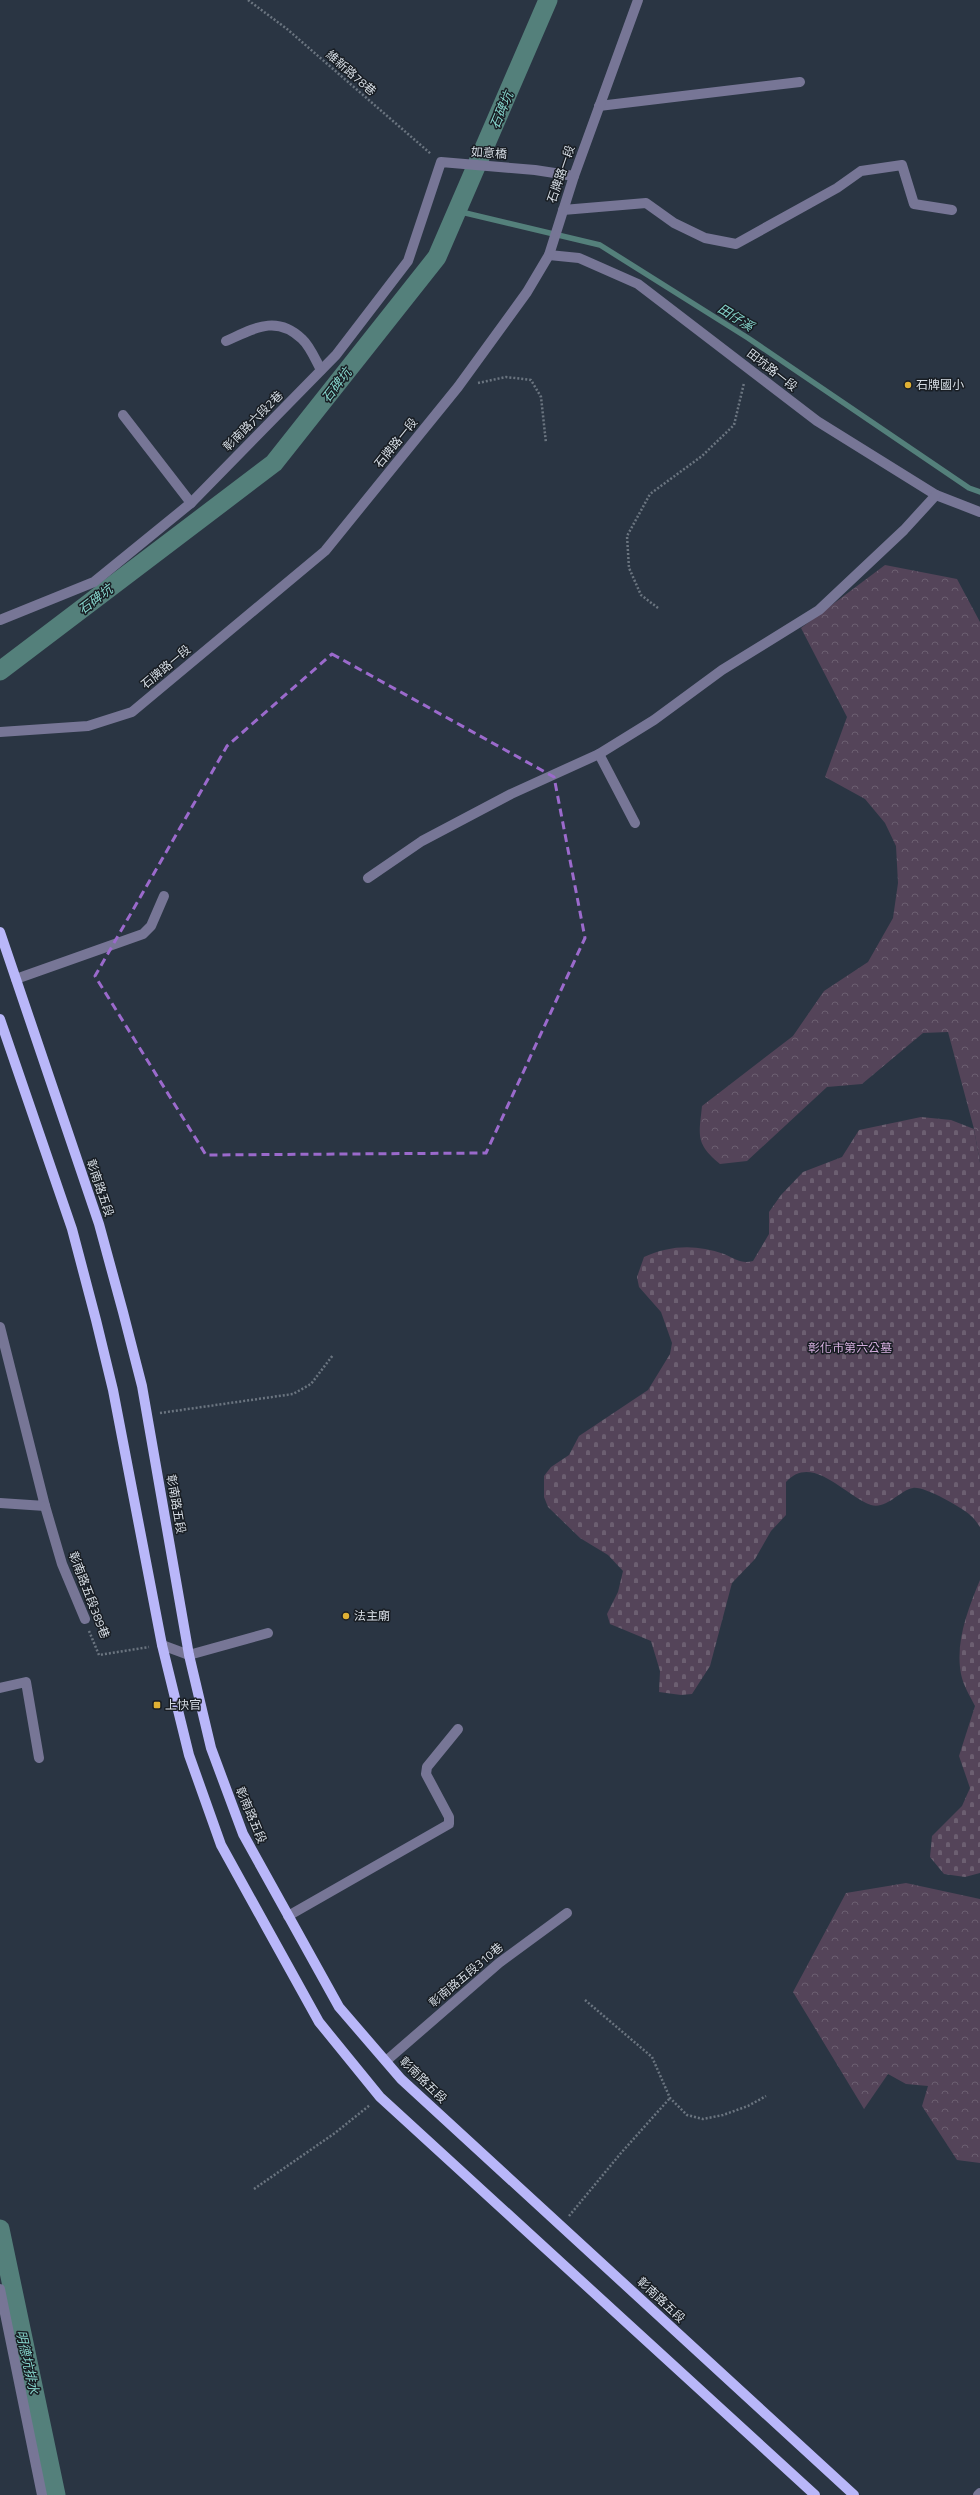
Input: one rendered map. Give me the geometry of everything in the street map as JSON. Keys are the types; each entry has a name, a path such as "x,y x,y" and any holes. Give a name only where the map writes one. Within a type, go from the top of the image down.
{"main road":[{"name":"彰南路五段","path":"0,932 99,1224 142,1386 189,1655 211,1748 240,1827 288,1916 339,2007 401,2079 854,2495"},
{"path":"0,1019 72,1229 114,1390 162,1645 189,1755 221,1845 319,2022 380,2096 815,2495"}],"street":[{"name":"石牌路一段","path":"0,732 88,726 132,712 324,551 458,387 527,292 549,255 574,176 638,0"},
{"path":"599,106 800,82"},
{"name":"如意橋","path":"441,162 534,170 574,176"},
{"name":"彰南路六段2巷","path":"0,620 94,582 191,502 336,355 408,261 441,162"},
{"path":"563,210 646,203 674,223 704,238 736,244 837,188 861,171 902,165 914,204 952,210"},
{"name":"田坑路一段","path":"549,255 579,258 638,284 817,421 936,495 980,512"},
{"path":"226,341 260,326 274,324 303,339 321,370"},
{"path":"123,415 191,502"},
{"path":"368,878 422,841 511,794 599,754 654,720 722,670 819,610 904,530 936,495"},
{"path":"599,754 635,823"},
{"path":"16,979 143,934 151,926 164,896"},
{"name":"彰南路五段389巷","path":"0,1327 45,1506 62,1564 85,1619"},
{"path":"0,1503 45,1506"},
{"path":"162,1645 189,1655 268,1633"},
{"path":"0,1688 26,1682 39,1758"},
{"path":"288,1916 449,1824 449,1817 426,1774 427,1767 458,1729"},
{"name":"彰南路五段310巷","path":"386,2061 499,1963 567,1913"},
{"path":"0,2289 42,2495"}],"path":[{"name":"維新路78巷","path":"248,0 287,29 441,162"},
{"path":"658,608 640,595 629,568 627,536 650,494 702,456 734,425 748,367"},
{"path":"458,387 506,377 532,380 541,397 546,443"},
{"path":"147,1414 293,1394 311,1384 333,1355"},
{"name":"彰南路五段389巷","path":"85,1619 98,1655 162,1645"},
{"path":"585,2000 652,2057 670,2098 687,2115 703,2119 748,2106 766,2096"},
{"path":"254,2189 335,2133 380,2096"},
{"path":"561,2226 621,2152 670,2098"}],"highlighted area":[{"path":"332,654 554,777 585,938 486,1153 206,1155 95,976 227,746"}],"green space":[{"path":"885,565 957,579 980,622 980,1163 974,1129 948,1032 923,1033 862,1084 827,1087 747,1161 720,1164 706,1150 700,1138 702,1106 793,1036 824,991 868,962 893,918 898,883 896,846 885,823 865,799 825,777 847,717 801,628"},
{"name":"彰化市第六公墓","path":"921,1117 951,1120 974,1129 980,1163 980,1527 965,1511 951,1502 925,1490 913,1488 903,1492 882,1505 877,1506 861,1500 828,1479 817,1474 806,1472 796,1474 786,1482 786,1515 771,1531 755,1559 732,1583 710,1666 692,1694 681,1695 659,1692 660,1671 651,1641 610,1624 607,1614 618,1592 623,1571 608,1555 580,1538 548,1507 544,1497 544,1476 551,1467 569,1455 579,1436 648,1390 670,1354 672,1343 661,1312 639,1287 637,1277 644,1257 673,1248 693,1247 714,1251 742,1261 753,1261 769,1234 769,1212 781,1195 803,1172 842,1157 859,1130"},
{"path":"980,1580 980,1873 965,1877 944,1874 930,1857 932,1836 962,1806 970,1788 959,1756 975,1706 962,1678 960,1650 961,1638 967,1614"},
{"path":"906,1883 980,1899 980,2163 957,2160 922,2106 928,2086 906,2084 888,2074 864,2109 793,1992 846,1893"}],"waterway":[{"name":"石碑坑","path":"0,671 274,463 437,257 548,0"},
{"name":"田仔溪","path":"457,211 600,245 748,338 969,488 980,492"},
{"name":"明德坑排水","path":"0,2229 56,2495"}],"place":[{"name":"石牌國小","path":"908,385"},
{"name":"法主廟","path":"346,1616"},
{"name":"上快官","path":"157,1705"}]}
